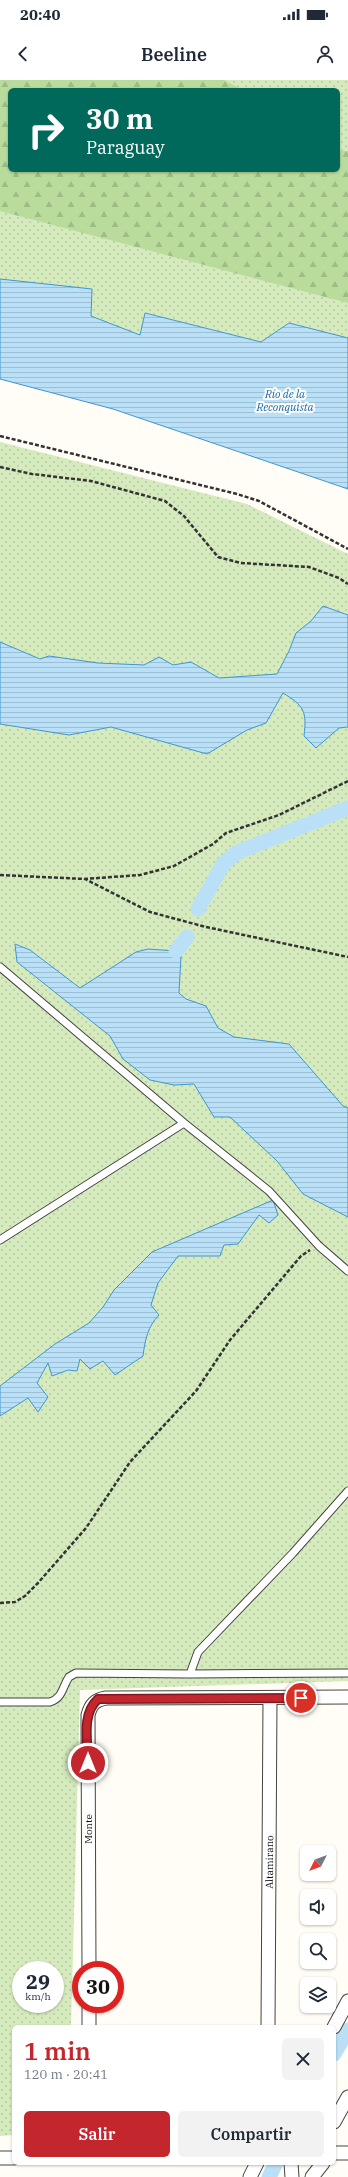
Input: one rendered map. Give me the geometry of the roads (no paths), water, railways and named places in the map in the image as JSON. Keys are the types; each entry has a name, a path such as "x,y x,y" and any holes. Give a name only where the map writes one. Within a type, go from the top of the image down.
{"street":[{"path":"270,1698 348,1697"},
{"name":"Monte","path":"89,1961 88,1715 91,1705 98,1699 106,1698 270,1698"},
{"name":"Altamirano","path":"268,2025 270,1698"},
{"path":"335,2025 348,2001"},
{"path":"89,2013 89,2025"},
{"path":"336,2118 348,2097"},
{"path":"336,2153 348,2153"},
{"path":"0,2158 12,2158"},
{"path":"250,2177 256,2165"},
{"path":"291,2165 292,2177"},
{"path":"312,2177 321,2165"}],"lane":[{"path":"0,967 184,1123 269,1191 319,1246 348,1271"},
{"path":"0,1240 184,1123"},
{"path":"190,1674 198,1652 293,1553 348,1491"},
{"path":"0,1702 55,1701 60,1697 69,1676 76,1673 348,1673"}],"water":[{"name":"Río de la Reconquista","path":"0,279 92,289 91,316 140,335 145,313 261,342 289,323 348,338 348,489 113,409 0,379"},
{"path":"323,606 348,615 348,727 339,728 316,748 304,736 305,721 300,706 283,693 266,723 247,730 207,754 111,727 69,735 0,724 0,642 40,659 49,656 98,663 144,665 159,657 173,665 191,662 219,678 277,674 289,651 296,633 311,621"},
{"path":"15,944 30,950 80,988 136,952 148,949 176,951 181,956 179,993 186,999 206,1006 218,1028 234,1037 289,1044 343,1106 348,1108 348,1217 303,1194 277,1161 230,1117 214,1117 194,1084 174,1085 150,1080 123,1059 110,1036 17,962"},
{"path":"273,1200 278,1215 269,1223 259,1215 238,1244 224,1245 220,1256 178,1256 158,1283 151,1305 159,1315 152,1324 148,1334 143,1356 115,1375 103,1361 90,1369 80,1359 77,1371 68,1370 52,1376 48,1363 37,1383 48,1397 38,1412 28,1398 0,1416 0,1386 55,1344 89,1323 103,1307 114,1290 152,1252"}],"waterway":[{"path":"198,909 223,864 236,853 348,808"},
{"path":"176,951 187,937"},
{"path":"336,2051 348,2030"},
{"path":"269,2177 275,2165"}]}
